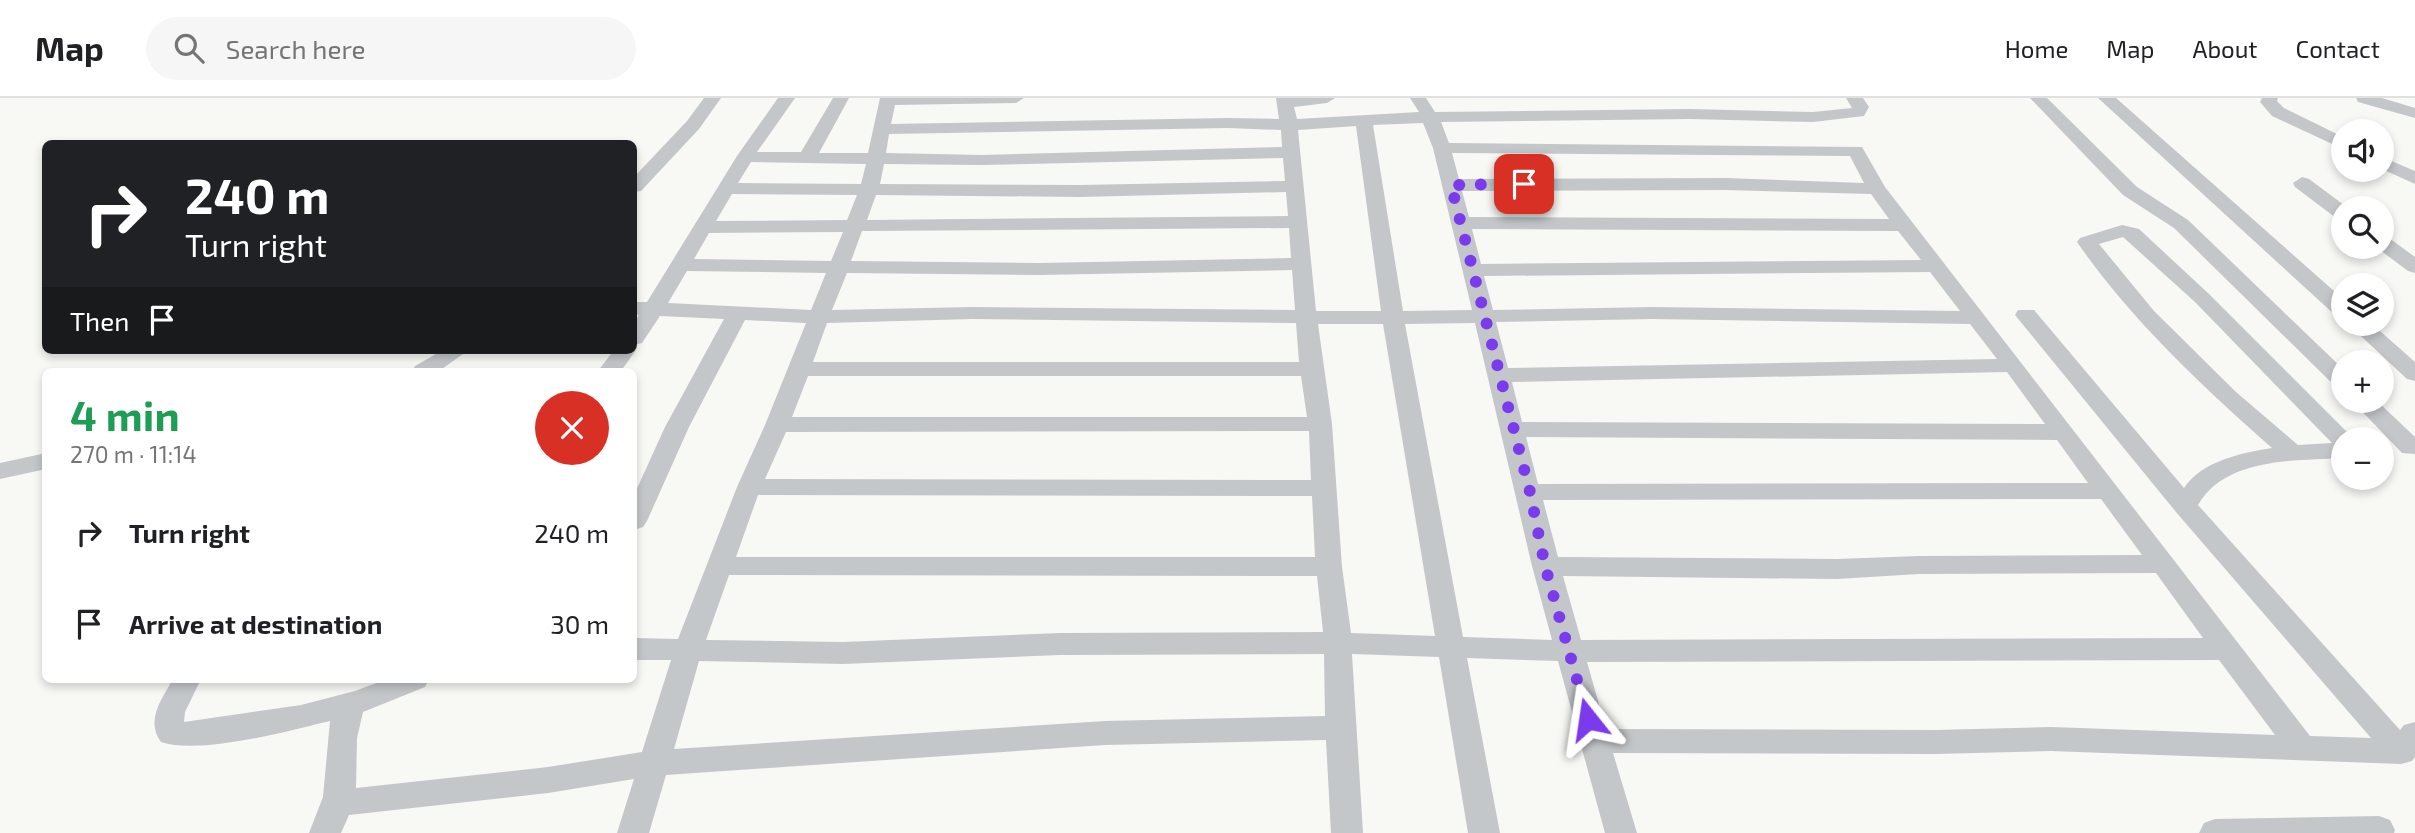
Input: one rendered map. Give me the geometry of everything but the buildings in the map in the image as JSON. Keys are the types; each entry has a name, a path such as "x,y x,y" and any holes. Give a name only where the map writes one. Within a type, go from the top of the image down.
{"street":[{"path":"637,184 693,125 713,98"},
{"path":"637,329 644,308 682,265 726,188 787,98"},
{"path":"806,159 841,98"},
{"path":"633,833 688,650 749,487 800,369 869,189 887,99 1016,98"},
{"path":"880,129 1228,123 1327,98"},
{"path":"1675,98 1690,114"},
{"path":"1734,98 1757,116"},
{"path":"1787,98 1813,117"},
{"path":"1286,109 1364,123 1424,108 1813,117 1857,112 1861,107 1854,98"},
{"path":"2038,98 2130,191 2181,224 2331,369"},
{"path":"2106,98 2331,299"},
{"path":"2270,98 2270,106 2278,112 2331,138"},
{"path":"2364,98 2415,113"},
{"path":"1424,108 1442,148 1475,270 1483,317 1530,492 1545,566 1621,833"},
{"path":"1286,109 1311,369 1320,424 1329,567 1338,643 1347,833"},
{"path":"1364,123 1393,318 1484,833"},
{"path":"1442,148 1853,150 1858,154 1876,189 1903,225 1977,318 2301,747"},
{"path":"746,158 982,160 1291,152"},
{"path":"2394,168 2415,178"},
{"path":"2302,183 2331,205"},
{"path":"1451,185 1726,184 1876,189"},
{"path":"726,188 1080,191 1295,186"},
{"path":"703,227 1297,222"},
{"path":"1462,223 1903,225"},
{"path":"2293,454 2228,397 2146,316 2087,242 2122,231 2132,233 2202,298 2331,428"},
{"path":"2394,251 2415,267"},
{"path":"682,265 1052,269 1301,264"},
{"path":"1475,270 1935,266"},
{"path":"644,308 820,317 972,313 1393,318 1652,313 1977,318"},
{"path":"637,514 677,427 737,314"},
{"path":"2026,316 2185,506 2408,743"},
{"path":"2372,336 2415,374"},
{"path":"428,368 451,354"},
{"path":"437,368 452,354"},
{"path":"611,368 622,354"},
{"path":"1498,375 2013,366"},
{"path":"800,369 1311,369"},
{"path":"2377,413 2413,447"},
{"path":"777,425 1320,424"},
{"path":"1513,429 2062,432"},
{"path":"2394,448 2413,447"},
{"path":"2185,506 2197,487 2222,468 2293,454 2331,451"},
{"path":"0,471 42,462"},
{"path":"749,487 1324,488"},
{"path":"1530,492 2106,491"},
{"path":"1545,566 1837,569 1919,565 2163,565"},
{"path":"719,566 1329,567"},
{"path":"637,649 843,653 1060,645 1338,643 1569,651 2228,649"},
{"path":"185,683 170,712 168,729 181,735 278,722 350,706 405,683"},
{"path":"325,833 339,803 343,766 342,736 350,706"},
{"path":"339,803 548,780 653,763 1070,734 1340,727"},
{"path":"1594,741 1935,742 2051,739 2301,747 2408,743"},
{"path":"2215,833 2379,830"}],"route":[{"path":"1524,184 1451,185 1530,492 1545,566 1588,719"}]}
